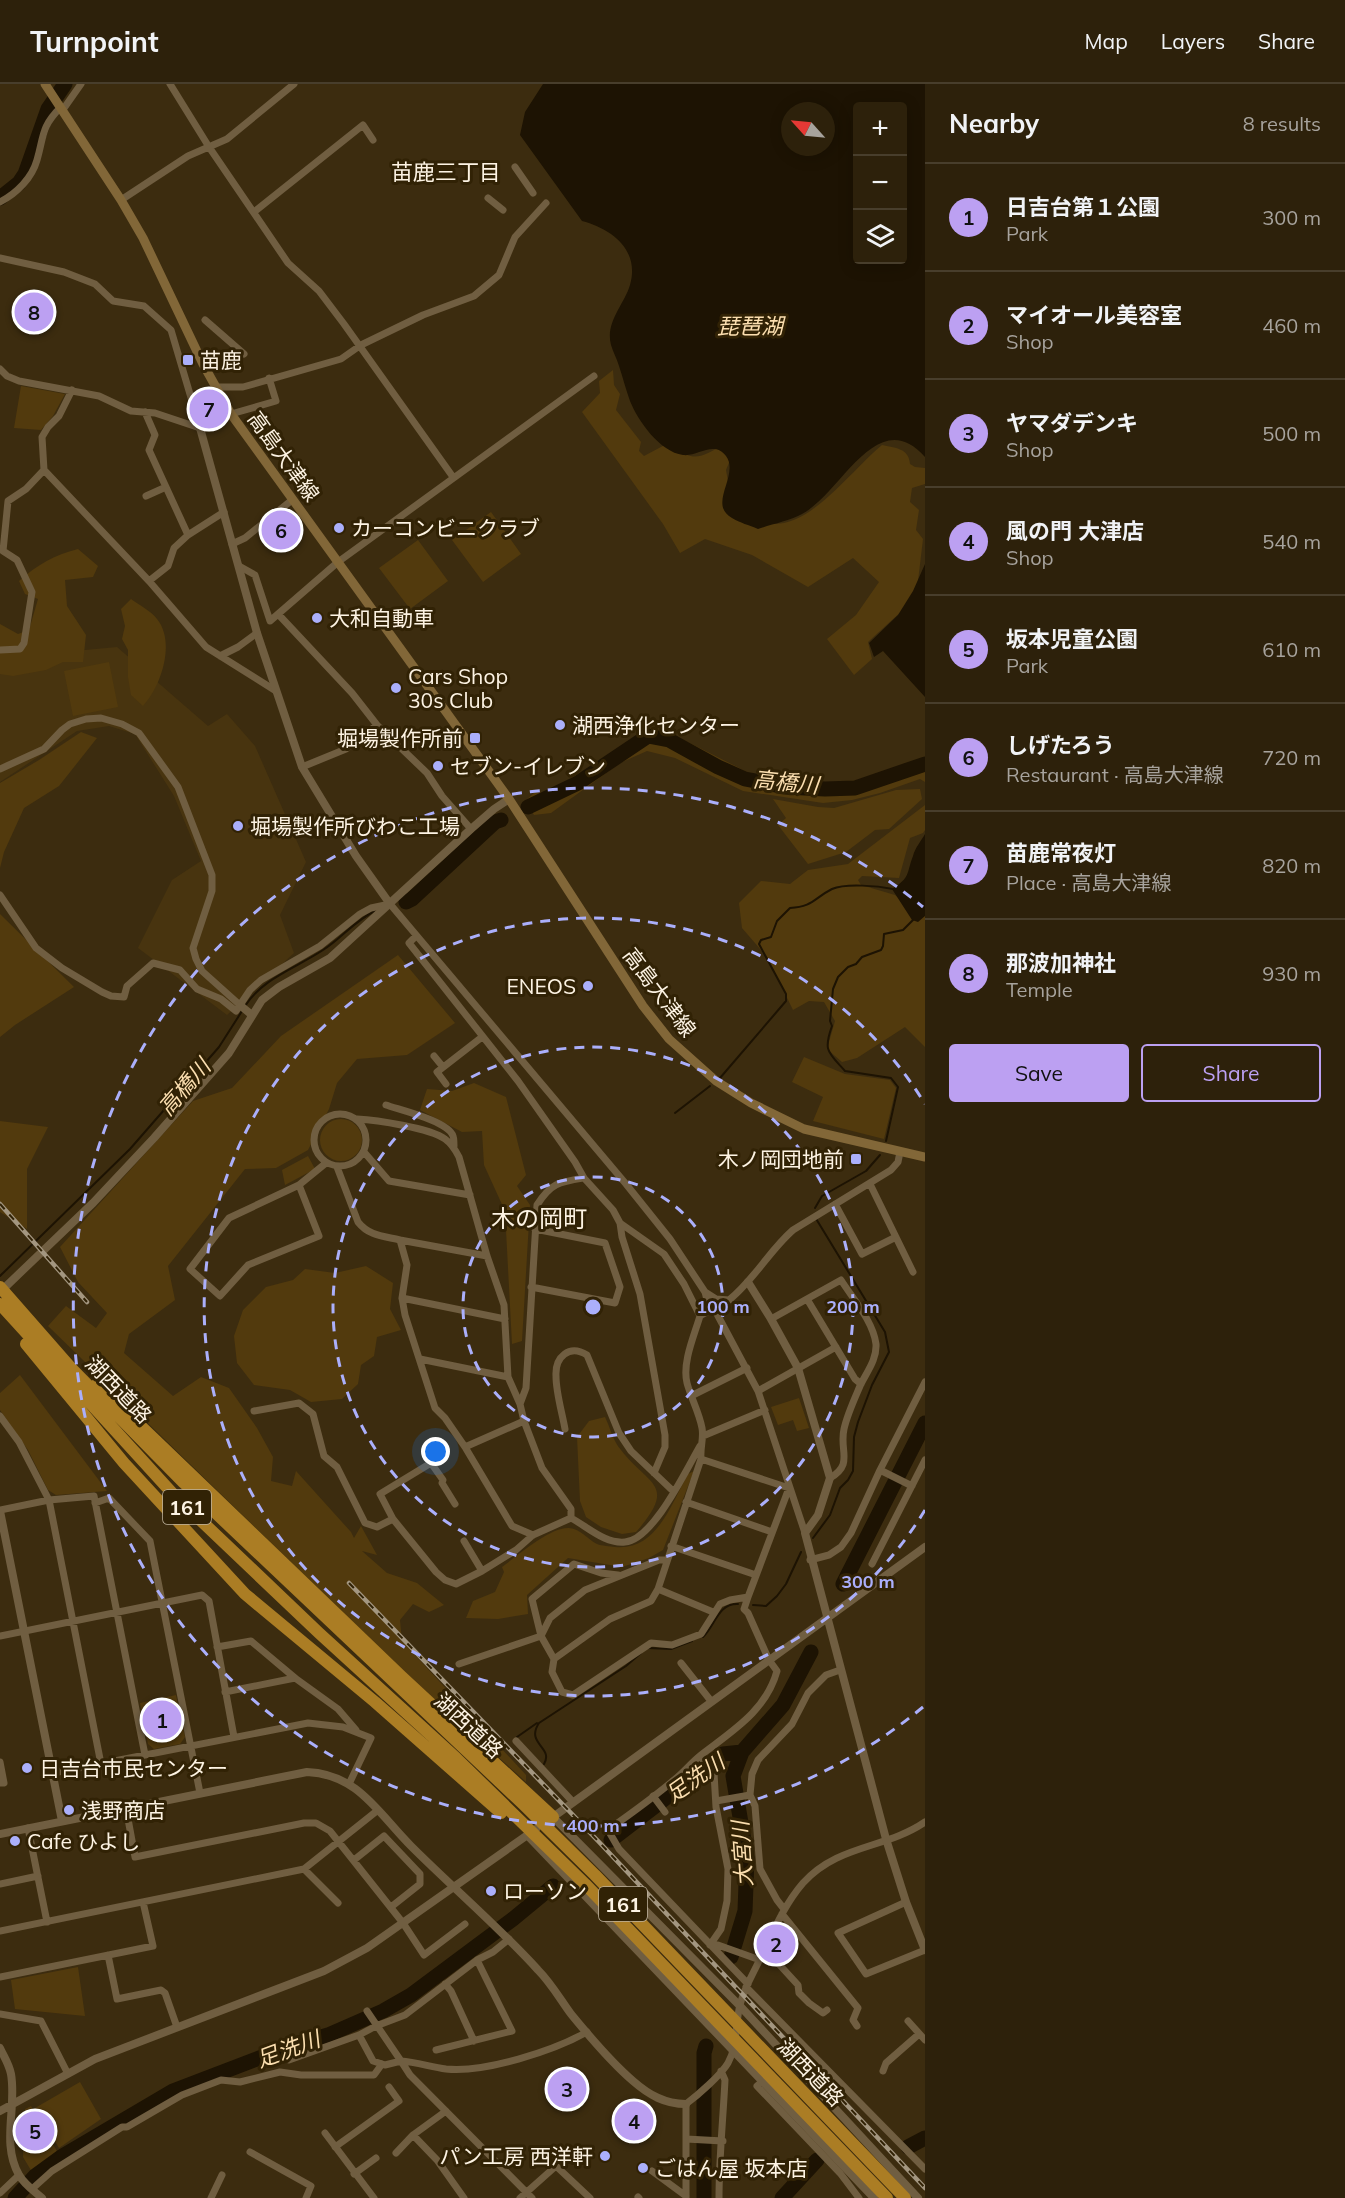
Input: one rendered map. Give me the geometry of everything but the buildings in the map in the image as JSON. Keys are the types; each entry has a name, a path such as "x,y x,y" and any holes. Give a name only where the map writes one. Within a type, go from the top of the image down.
{"highway":[{"name":"湖西道路","path":"0,1287 6,1302 173,1494 319,1633 447,1750 569,1869 887,2198"},
{"path":"6,1302 66,1371 124,1463 245,1594 375,1702 527,1835"},
{"path":"0,1311 553,1817"},
{"name":"湖西道路","path":"66,1371 490,1772 595,1875 905,2198"}],"main road":[{"name":"高島大津線","path":"49,88 143,238 203,364 231,414 512,803 642,1006 669,1039 705,1072 751,1103 804,1129 925,1157"}],"street":[{"path":"0,202 16,192 32,172 37,160 41,137 52,116 81,84"},
{"path":"170,84 209,147 288,263 319,291 361,345 453,477"},
{"path":"121,200 188,156 227,139 294,84"},
{"path":"254,212 363,125 373,140"},
{"path":"515,167 533,193"},
{"path":"488,198 503,210"},
{"path":"217,387 243,387 340,359 361,345 423,315 474,296 499,275 515,237 546,203"},
{"path":"0,258 64,272 95,284 114,301 144,306 171,330 224,512 256,633 302,766 356,856 390,904 670,1239 705,1292 708,1304 717,1314 747,1368 765,1410 805,1533 810,1560 886,1839 906,1902 925,1950 866,1974 838,1933 906,1902"},
{"path":"204,320 244,354"},
{"path":"0,369 19,381 99,396 131,411 155,413 200,428 210,428 231,414 276,401 269,378"},
{"path":"239,566 255,575 270,621 338,562 594,376"},
{"path":"72,390 59,416 42,437 44,470 99,531 149,581 206,647 276,691"},
{"path":"145,412 155,435 150,450 189,535"},
{"path":"0,650 20,649 24,643 32,592 17,560 3,551 8,501 27,489 44,470"},
{"path":"146,496 166,487"},
{"path":"232,544 245,538 292,500"},
{"path":"149,581 168,566 174,548 224,512"},
{"path":"278,614 352,693 377,725 427,773 442,796 471,829"},
{"path":"220,656 238,647 256,633"},
{"path":"0,770 44,749 70,724 86,719 101,718 122,724 139,733 178,787 212,875 212,891 193,948 196,959 202,971 252,1015"},
{"path":"302,766 346,749 377,725"},
{"path":"0,1293 93,1203 154,1138 229,1053 262,1000 279,987 330,958 494,809 512,803"},
{"path":"0,895 36,948 62,968 102,992 111,996 124,997 127,986 153,963 180,970 197,989 221,999 236,1011 250,990 261,980 321,946 360,914 371,908 390,904"},
{"path":"416,936 409,943 518,1081 584,1178 613,1210 620,1223 622,1237 640,1294 665,1435 665,1447 654,1473"},
{"path":"446,1084 437,1072 482,1037"},
{"path":"434,1056 443,1067"},
{"path":"386,1105 432,1120 449,1130 454,1137 454,1146 504,1305 508,1377 542,1468 571,1509 572,1518 598,1536 626,1542 640,1537 659,1518 700,1446 703,1436 687,1381 686,1369 700,1316 684,1284 664,1254 620,1223"},
{"path":"357,1119 364,1129 367,1140 364,1152 353,1164 337,1167 326,1163 314,1146 315,1135 319,1125 327,1118 337,1114 347,1114 357,1119 435,1134 454,1146"},
{"path":"364,1152 389,1181 470,1195"},
{"path":"700,1316 729,1300 748,1282 781,1240 793,1230 891,1170 898,1162 900,1152"},
{"path":"299,1185 319,1236 248,1265 220,1296 190,1269 229,1218 299,1185 326,1163"},
{"path":"337,1167 363,1230 373,1235 487,1256"},
{"path":"520,1404 526,1388 537,1204 547,1189 562,1181 584,1178"},
{"path":"870,1184 914,1272"},
{"path":"835,1204 862,1254 896,1237"},
{"path":"531,1287 615,1303 620,1287 605,1243 535,1229"},
{"path":"400,1240 407,1265 402,1299 435,1408 445,1418 465,1447 512,1526 533,1535"},
{"path":"771,1319 841,1280 871,1328 876,1344 874,1359 861,1384 843,1431 843,1466 841,1471 830,1478"},
{"path":"748,1282 798,1368 830,1478 818,1515 805,1533"},
{"path":"705,1292 716,1299 729,1300"},
{"path":"402,1299 505,1319"},
{"path":"807,1299 855,1379 861,1384"},
{"path":"758,1391 836,1347"},
{"path":"565,1429 555,1375 564,1355 574,1350 587,1356 619,1433 631,1451 673,1491"},
{"path":"420,1359 508,1377"},
{"path":"691,1396 747,1368"},
{"path":"810,1560 829,1555 841,1547 851,1533 883,1472 925,1382"},
{"path":"254,1411 299,1403 313,1414 324,1456 337,1467 365,1524 377,1527 393,1519"},
{"path":"703,1436 765,1410"},
{"path":"0,1416 20,1443 49,1500 101,1764"},
{"path":"465,1447 524,1421"},
{"path":"554,1659 610,1619 651,1601 658,1589 701,1459 700,1446"},
{"path":"701,1459 789,1488"},
{"path":"872,1564 910,1485 925,1460"},
{"path":"455,1504 431,1462 380,1494 393,1519 436,1572 445,1580 456,1584 516,1550 533,1535 572,1518"},
{"path":"883,1472 910,1485"},
{"path":"789,1488 744,1609 748,1613 769,1660 777,1671 773,1685 759,1706 733,1732 608,1830 619,1849 714,1945 747,1985 925,2169"},
{"path":"62,1821 0,1510 49,1500 94,1496 145,1755"},
{"path":"95,1503 109,1498 150,1541 200,1793"},
{"path":"686,1502 772,1532"},
{"path":"464,1541 482,1571"},
{"path":"671,1546 756,1575"},
{"path":"0,2111 96,2059 324,1971 367,1948 553,1817 925,1547"},
{"path":"459,1664 541,1636 550,1618 585,1590 659,1560 667,1560"},
{"path":"621,1575 601,1574 574,1564 532,1599 541,1636 554,1659 552,1672 562,1692 573,1695 651,1643 672,1645 701,1634 720,1604 748,1597"},
{"path":"658,1589 714,1612"},
{"path":"0,1636 202,1595 209,1601 234,1737"},
{"path":"217,1647 251,1641 295,1678 338,1709 358,1732"},
{"path":"681,1663 711,1701"},
{"path":"840,1670 826,1675 808,1693 792,1724 758,1760 752,1774 750,1795 755,1806 760,1869 783,1912 858,2008 853,2020 857,2026"},
{"path":"225,1692 295,1678"},
{"path":"52,1773 308,1723 331,1725 371,1738 349,1784"},
{"path":"516,1741 573,1802"},
{"path":"701,1756 714,1773 716,1800 729,1869 727,1901 721,1929 714,1945"},
{"path":"0,1762 4,1783 0,1783"},
{"path":"0,1834 307,1772 322,1773 359,1790 394,1829 508,1938 540,1972 587,2032 632,2080 650,2094 671,2104 688,2102 727,2065 734,2050 740,2006 747,1985 783,1912 804,1883 820,1868 843,1854 910,1831 925,1822"},
{"path":"716,1800 750,1795"},
{"path":"653,1796 665,1812"},
{"path":"126,1808 135,1857 316,1822 324,1826 339,1841 403,1923 424,1955 465,1924"},
{"path":"0,1931 304,1869 378,1810"},
{"path":"553,1817 740,2006 918,2198"},
{"path":"28,1828 47,1922"},
{"path":"527,1835 734,2050 843,2171 874,2198"},
{"path":"354,1860 384,1836 420,1874 420,1884 391,1907"},
{"path":"304,1869 338,1903"},
{"path":"0,1884 38,1876"},
{"path":"0,1977 153,1946 142,1902"},
{"path":"289,2060 359,2036 375,2024 405,2014 477,1960 493,1952 508,1938"},
{"path":"714,1945 760,1960"},
{"path":"765,1949 798,1984 799,1993 809,2003 823,2013 827,2010"},
{"path":"108,1955 117,1998 161,1990 165,1993 177,2027"},
{"path":"436,2050 512,2031 477,1960"},
{"path":"445,1984 451,1991 474,2041"},
{"path":"368,2011 410,2075 529,2195"},
{"path":"0,2014 41,2021 69,2074"},
{"path":"908,2021 925,2040"},
{"path":"359,2036 373,2061 382,2064 401,2061 447,2069 486,2067 564,2045 587,2032"},
{"path":"883,2071 886,2063 920,2034"},
{"path":"0,2048 10,2072 11,2150 21,2177 42,2198"},
{"path":"32,2188 52,2171 122,2127 127,2127 162,2106 221,2079 240,2082 280,2072 301,2075 374,2075 382,2064"},
{"path":"719,2198 719,2160 725,2080 721,2072"},
{"path":"335,2147 399,2101 389,2087"},
{"path":"686,2197 688,2102"},
{"path":"396,2152 413,2135 446,2111"},
{"path":"325,2133 374,2198"},
{"path":"413,2135 437,2160 464,2198"},
{"path":"686,2139 722,2141"},
{"path":"250,2152 311,2186 306,2198"},
{"path":"354,2174 375,2158"},
{"path":"520,2198 529,2195 556,2166 590,2198"},
{"path":"652,2171 686,2197"},
{"path":"843,2171 857,2197"},
{"path":"221,2198 212,2196 222,2175"},
{"path":"0,2193 21,2177"}],"shaded area":[{"path":"613,370 614,385 620,394 616,410 641,442 639,451 644,456 676,439 675,448 688,455 703,455 721,446 733,453 726,470 729,487 752,521 772,524 797,519 836,490 882,445 904,452 910,464 925,468 925,484 912,488 910,502 919,510 916,530 923,539 916,598 868,642 872,659 854,675 827,639 856,615 879,582 853,558 808,587 752,555 705,539 680,553 663,524 582,412 600,393 599,381"},
{"path":"21,386 65,394 53,416 41,430 14,428"},
{"path":"491,512 521,554 483,582 452,540"},
{"path":"418,540 448,581 410,609 379,568"},
{"path":"78,549 98,566 93,577 65,580 67,606 86,635 83,662 63,662 46,670 13,676 0,674 0,624 18,634 29,630 38,599 25,594 19,581 46,561"},
{"path":"131,599 157,619 163,629 165,640 166,652 160,676 150,698 143,706 131,695 128,650 122,639 125,626 121,609"},
{"path":"117,647 208,726 227,714 255,746 306,862 280,915 294,953 227,1015 138,948 172,880 201,861 174,796 135,734 109,726 77,731 0,782 0,658"},
{"path":"109,662 118,707 73,716 64,671"},
{"path":"81,732 97,738 59,786 24,808 4,852 0,868 0,783"},
{"path":"649,732 678,737 751,774 837,786 925,759 925,782 920,779 852,800 823,803 743,791 675,758 647,751 620,763 551,813 534,815 525,801 534,793 548,792"},
{"path":"920,789 922,799 889,829 875,830 846,852 808,864 778,825 786,818 773,799 834,808 896,790"},
{"path":"925,805 925,830 910,838 899,878 862,876 858,880 861,885 895,895 910,907 925,908 925,1047 905,1027 857,1058 842,1062 827,1049 835,1021 824,1002 809,1001 793,1010 767,957 742,928 739,903 761,881 790,884 808,870 848,864"},
{"path":"0,914 74,987 0,1037"},
{"path":"398,955 455,1023 407,1055 357,1059 337,1083 329,1109 308,1150 276,1168 245,1169 168,1266 175,1300 129,1334 124,1353 173,1396 201,1377 229,1388 257,1428 273,1457 271,1481 292,1486 296,1471 354,1538 361,1526 377,1555 362,1551 387,1573 417,1583 444,1605 429,1612 413,1604 400,1620 402,1641 526,1775 526,1782 404,1672 48,1326 66,1306 96,1328 107,1313 78,1282 60,1247 193,1101 232,1088 281,1036"},
{"path":"804,1057 845,1074 890,1080 896,1088 884,1139 813,1121 823,1097 792,1082"},
{"path":"474,1083 506,1097 526,1175 517,1186 530,1205 522,1341 512,1344 505,1211 484,1165 482,1131 462,1132 420,1110 427,1089 452,1091"},
{"path":"341,1119 356,1125 362,1140 356,1155 341,1161 326,1155 320,1140 326,1125"},
{"path":"0,1121 48,1127 27,1169 27,1229 0,1212"},
{"path":"308,1156 315,1169 285,1185 282,1170"},
{"path":"366,1266 393,1283 390,1309 401,1330 377,1337 374,1356 361,1365 358,1384 342,1399 311,1402 290,1390 254,1385 237,1363 234,1336 243,1310 266,1287 293,1280 305,1269 335,1273"},
{"path":"20,1375 107,1491 56,1495 48,1490 28,1450 0,1410 0,1393"},
{"path":"799,1398 809,1428 797,1431 793,1420 778,1425 771,1407"},
{"path":"605,1417 618,1446 655,1486 657,1494 655,1504 636,1532 622,1534 601,1527 586,1517 580,1501 577,1437 589,1421"},
{"path":"694,1471 663,1550 649,1558 622,1567 568,1558 527,1595 528,1614 498,1619 466,1618 473,1601 495,1592 504,1572 502,1567 553,1532 573,1529 604,1546 629,1546 642,1542 661,1523 688,1474"},
{"path":"176,1695 185,1737 180,1744 154,1749 148,1744 140,1703"},
{"path":"78,1967 85,2016 15,2009 11,1980"},
{"path":"80,2082 101,2119 59,2148 35,2108"},
{"path":"31,2106 58,2153 32,2172 23,2157 25,2109"}],"water":[{"name":"琵琶湖","path":"543,84 925,84 925,457 908,443 891,440 875,446 860,458 817,504 802,514 758,529 732,518 725,512 722,505 729,472 726,456 716,449 688,455 674,453 658,442 644,426 630,401 610,337 613,321 630,285 631,261 627,251 604,229 582,221 520,135 525,112"},
{"path":"925,564 925,697 883,651 874,657 869,643 898,615 913,591"},
{"path":"925,834 925,916 918,922 912,920 892,889 905,878 915,850"}],"waterway":[{"path":"0,198 19,183 25,174 48,109 65,84"},
{"name":"高橋川","path":"528,807 578,783 648,736 669,740 745,779 786,787 855,788 925,764"},
{"name":"高橋川","path":"406,902 495,822 501,820"},
{"path":"720,1078 786,1001 786,994 759,944 761,940 771,937 777,921 790,908 809,904 838,887 862,886 893,889"},
{"name":"高橋川","path":"245,1006 252,996 270,981 323,950 375,911"},
{"path":"886,1141 898,1087 891,1078 845,1071 831,1055 828,1041 832,1026 830,1021 833,989 838,977 848,967 856,964 862,957 881,950 884,934 903,930 913,920"},
{"name":"高橋川","path":"0,1276 130,1149 219,1047 242,1011"},
{"path":"675,1113 710,1086"},
{"path":"815,1208 822,1196 866,1171 880,1155"},
{"path":"813,1538 830,1515 840,1488 853,1471 854,1437 858,1422 872,1385 889,1352 885,1332 815,1217"},
{"name":"足洗川","path":"843,1584 925,1423"},
{"path":"753,1605 766,1606 777,1596 786,1584 801,1552"},
{"path":"703,1637 721,1611 738,1604"},
{"path":"648,1648 671,1649 692,1641"},
{"name":"足洗川","path":"611,1840 723,1754 742,1752 783,1705 811,1652"},
{"path":"544,1764 545,1753 535,1736 539,1723 626,1666 641,1653"},
{"path":"517,1737 537,1723"},
{"name":"大宮川","path":"731,1957 745,1911 747,1858 733,1776 742,1752"},
{"name":"足洗川","path":"15,2198 35,2176 61,2157 173,2091 288,2047 328,2035 383,2011 411,1995 513,1919 553,1886"},
{"name":"大宮川","path":"704,2198 704,2053 706,2046"},
{"name":"大宮川","path":"908,2147 925,2138"},
{"name":"大宮川","path":"782,2198 817,2160"}],"railway":[{"path":"0,1204 87,1302"},
{"path":"349,1583 599,1842 925,2188"}],"place":[{"name":"那波加神社","path":"34,312"},
{"name":"苗鹿","path":"188,360"},
{"name":"苗鹿常夜灯","path":"209,409"},
{"name":"カーコンビニクラブ","path":"339,528"},
{"name":"しげたろう","path":"281,530"},
{"name":"大和自動車","path":"317,618"},
{"name":"Cars Shop 30s Club","path":"396,688"},
{"name":"湖西浄化センター","path":"560,725"},
{"name":"堀場製作所前","path":"475,738"},
{"name":"セブン-イレブン","path":"438,766"},
{"name":"堀場製作所びわこ工場","path":"238,826"},
{"name":"ENEOS","path":"588,986"},
{"name":"木ノ岡団地前","path":"856,1159"},
{"name":"日吉台第１公園","path":"162,1720"},
{"name":"日吉台市民センター","path":"27,1768"},
{"name":"浅野商店","path":"69,1810"},
{"name":"Cafe ひよし","path":"15,1841"},
{"name":"ローソン","path":"491,1891"},
{"name":"マイオール美容室","path":"776,1944"},
{"name":"ヤマダデンキ","path":"567,2089"},
{"name":"風の門 大津店","path":"634,2121"},
{"name":"坂本児童公園","path":"35,2131"},
{"name":"パン工房 西洋軒","path":"605,2156"},
{"name":"ごはん屋 坂本店","path":"643,2168"}],"district":[{"name":"苗鹿三丁目","path":"446,172"},
{"name":"木の岡町","path":"539,1218"}]}
